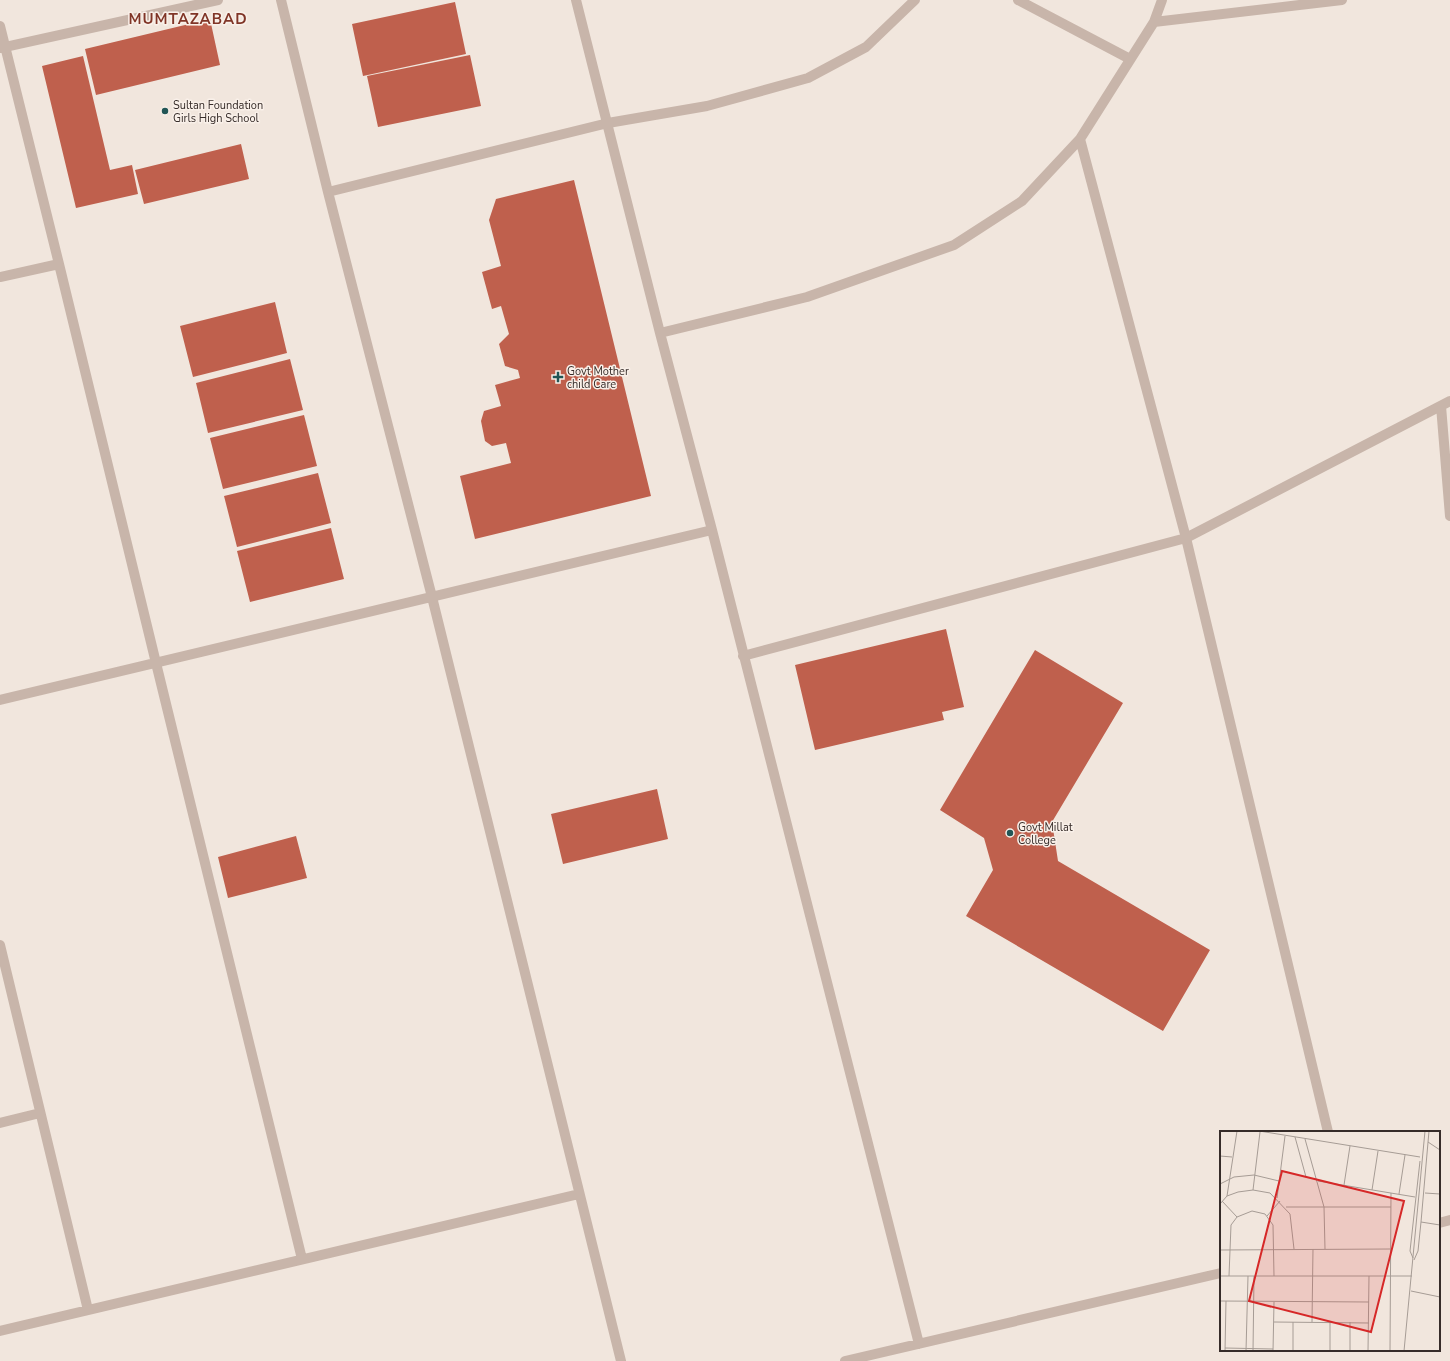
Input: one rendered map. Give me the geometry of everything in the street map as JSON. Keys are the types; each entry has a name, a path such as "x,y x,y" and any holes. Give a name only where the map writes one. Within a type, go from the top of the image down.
{"street":[{"path":"2,48 218,0"},
{"path":"281,0 328,192 432,597 621,1361"},
{"path":"576,0 919,1344"},
{"path":"328,192 608,123 707,106 808,78 866,47 915,0"},
{"path":"1018,0 1130,59"},
{"path":"660,333 807,297 954,245 1022,201 1080,139 1154,22 1162,0"},
{"path":"1154,22 1342,0"},
{"path":"0,26 2,48 60,264 302,1259"},
{"path":"1080,139 1186,538 1328,1131"},
{"path":"0,277 60,264"},
{"path":"743,656 1186,538 1450,401"},
{"path":"1441,406 1450,516"},
{"path":"0,700 712,530"},
{"path":"0,945 88,1310"},
{"path":"0,1123 40,1113"},
{"path":"0,1331 580,1194"},
{"path":"1440,1223 1450,1220"},
{"path":"845,1361 1220,1273"}],"building":[{"path":"455,2 466,54 363,76 352,24"},
{"path":"210,19 220,65 96,95 85,49"},
{"path":"470,55 481,106 378,127 367,76"},
{"path":"83,56 110,170 132,165 138,194 76,208 42,66"},
{"path":"241,144 249,179 144,204 135,170"},
{"path":"574,180 651,496 475,539 460,476 511,463 506,443 492,446 485,441 481,421 484,411 501,406 495,385 520,378 518,370 505,366 499,344 509,334 501,306 492,309 482,272 501,266 489,220 496,199"},
{"path":"275,302 287,353 193,377 180,326"},
{"path":"290,359 303,410 208,433 196,383"},
{"path":"304,415 317,466 223,489 210,438"},
{"path":"318,473 331,523 237,547 224,496"},
{"path":"331,528 344,579 250,602 237,551"},
{"path":"946,629 964,707 942,712 944,720 815,750 795,665"},
{"path":"1035,650 1123,703 1052,822 1058,861 1210,950 1163,1031 966,916 993,870 984,838 940,810"},
{"path":"657,789 668,839 563,864 551,814"},
{"path":"296,836 307,878 228,898 218,857"}],"place":[{"name":"Sultan Foundation Girls High School","path":"165,111"},
{"name":"Govt Mother child Care","path":"558,377"},
{"name":"Govt Millat College","path":"1010,833"}],"district":[{"name":"MUMTAZABAD","path":"188,19"}]}
